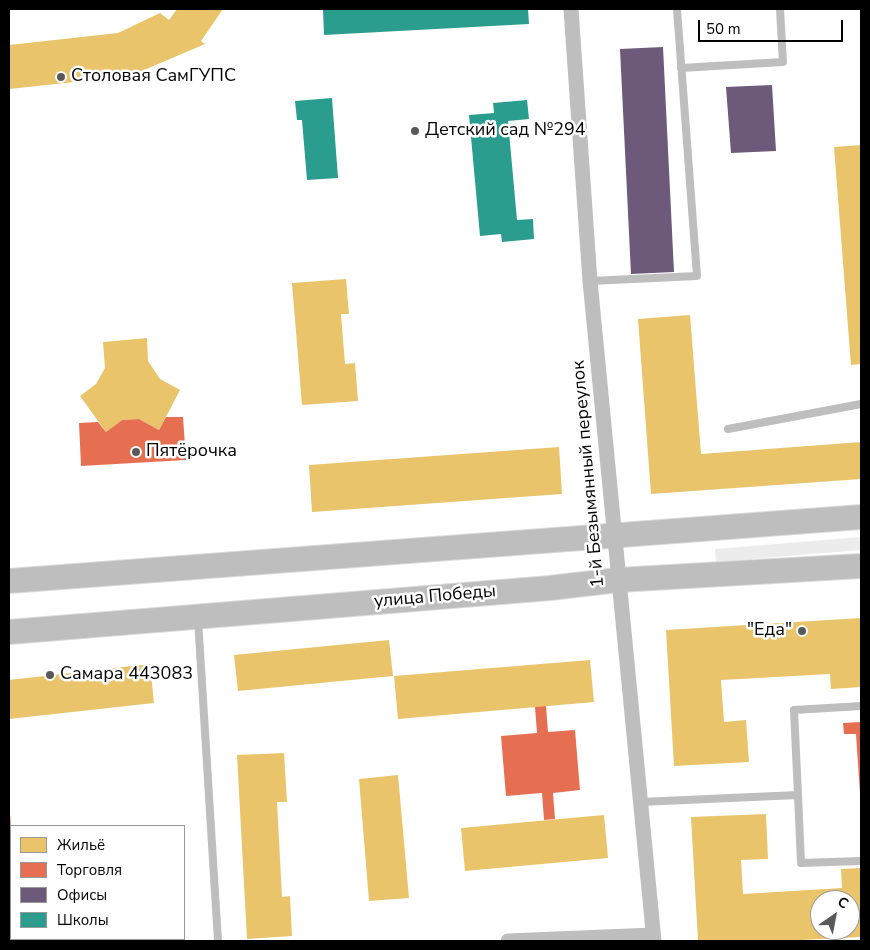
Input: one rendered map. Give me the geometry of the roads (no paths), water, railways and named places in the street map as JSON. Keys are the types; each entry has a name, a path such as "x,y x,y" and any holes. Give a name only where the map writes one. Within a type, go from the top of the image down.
{"main road":[{"path":"9,582 861,516"},
{"name":"улица Победы","path":"9,632 540,589 618,580 861,566"}],"street":[{"name":"1-й Безымянный переулок","path":"508,941 654,938 590,281 571,9"}],"lane":[{"path":"590,281 697,276 677,9"},
{"path":"681,68 783,62 780,9"},
{"path":"728,429 861,404"},
{"path":"198,617 218,941"},
{"path":"861,706 794,710 801,863 861,861"},
{"path":"640,802 798,795"}],"place":[{"name":"Столовая СамГУПС","path":"61,77"},
{"name":"Детский сад №294","path":"415,131"},
{"name":"Пятёрочка","path":"136,452"},
{"name":"\"Еда\"","path":"802,631"},
{"name":"Самара 443083","path":"50,675"}]}
